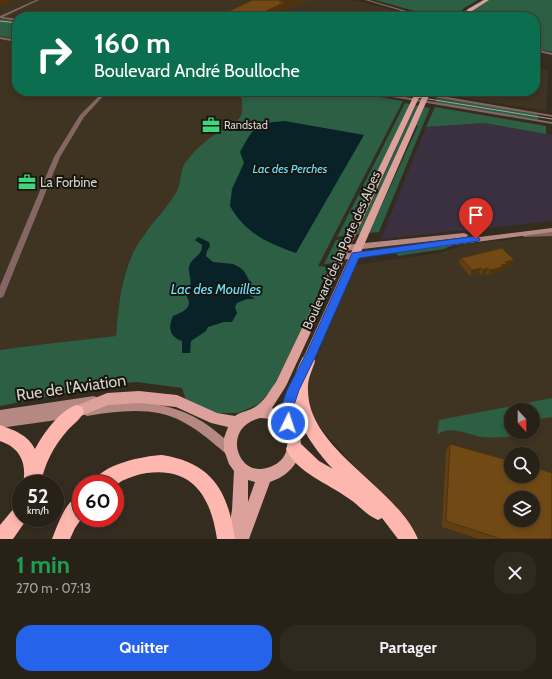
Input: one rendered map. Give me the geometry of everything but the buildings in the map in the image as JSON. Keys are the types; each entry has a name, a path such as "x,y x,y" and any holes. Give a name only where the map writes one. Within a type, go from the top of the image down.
{"highway":[{"path":"308,361 301,380 300,392 305,417 308,423 319,442 392,515 409,539"},
{"path":"35,475 40,458 52,435 76,412"},
{"path":"0,434 16,439 26,448 30,454 32,475"},
{"path":"294,449 313,467 354,492 382,514 405,539"},
{"path":"115,475 140,465 166,464 187,470 203,481 215,497 224,521 226,539"},
{"path":"61,539 72,516"},
{"path":"1,539 12,525"}],"main road":[{"path":"462,12 480,0"},
{"path":"468,12 487,0"},
{"name":"Boulevard de la Porte des Alpes","path":"288,423 287,408 293,390 308,361 357,251 421,96"},
{"name":"Boulevard de la Porte des Alpes","path":"258,413 271,400 280,386 343,252 421,96"},
{"path":"357,251 552,226"},
{"path":"343,252 552,230"},
{"name":"Rue de l'Aviation","path":"0,415 107,399 139,397 177,401 216,419 238,422"},
{"path":"76,412 107,399"},
{"name":"Rue de l'Aviation","path":"0,423 125,406 152,407 174,412 199,425 229,449"},
{"path":"258,413 274,414 288,423 295,440 291,458 285,466 276,472 266,474 249,473 236,463 229,449 232,430 238,422 250,414 258,413"},
{"path":"235,539 240,510 242,468"},
{"path":"241,539 266,474"}],"street":[{"path":"0,17 38,0"},
{"path":"366,0 408,12"},
{"path":"230,12 240,7"},
{"path":"0,17 12,19"},
{"path":"0,38 12,40"},
{"path":"540,51 552,54"},
{"path":"0,295 58,154 82,116 101,96"},
{"path":"426,96 552,123"},
{"path":"427,96 552,116"},
{"path":"491,237 552,234"}],"shaded area":[{"path":"0,0 350,0 400,12 12,12 12,96 387,96 375,117 242,112 237,121 216,135 193,154 182,172 178,190 143,235 124,274 119,303 116,336 0,350"},
{"path":"540,69 548,70 546,111 453,96 540,96"},
{"path":"484,123 552,135 552,221 381,239 426,127"},
{"path":"552,235 552,539 420,539 311,417 305,384 356,265 440,253 467,244"}],"green space":[{"path":"375,0 478,0 460,12 418,12"},
{"path":"482,0 552,0 552,52 540,50 540,12 464,12"},
{"path":"0,19 12,20 12,38 0,36"},
{"path":"241,96 374,96 403,101 318,266 328,267 316,299 274,386 259,404 238,413 216,413 186,400 182,388 137,382 113,384 0,406 0,350 116,336 120,296 123,283 126,271 137,246 177,191 184,165 199,147 217,133 237,121 242,110"},
{"path":"437,98 538,114 538,120 435,103"},
{"path":"405,103 410,104 348,235 337,237"},
{"path":"416,105 419,106 361,234 356,235"},
{"path":"424,107 430,108 379,232 369,233 418,126 416,125"},
{"path":"435,107 546,126 546,134 484,123 426,127"},
{"path":"346,239 334,263 324,264 336,240"},
{"path":"456,244 444,249 398,256 396,253"},
{"path":"552,398 552,417 540,419 540,403 526,403"},
{"path":"504,407 504,437 483,437 453,430 448,430 437,435 439,420"}],"water":[{"name":"Lac des Perches","path":"285,121 364,135 296,253 258,236 243,224 230,206 232,189 244,163 240,152 252,132 261,125 267,123"},
{"name":"Lac des Mouilles","path":"198,237 209,242 210,246 206,256 213,262 233,264 244,271 250,282 244,294 253,297 254,299 247,299 237,303 235,307 237,313 232,322 224,322 208,327 206,331 191,341 190,353 182,353 182,341 174,337 170,324 173,316 183,311 189,305 187,292 190,287 189,267 202,249 202,245 195,240"}],"tram line":[{"path":"0,21 12,22"},
{"path":"410,96 552,119"}],"place":[{"name":"Randstad","path":"211,125"},
{"name":"La Forbine","path":"27,182"}],"route":[{"path":"288,423 287,408 293,390 312,353 355,255 476,239"}]}
